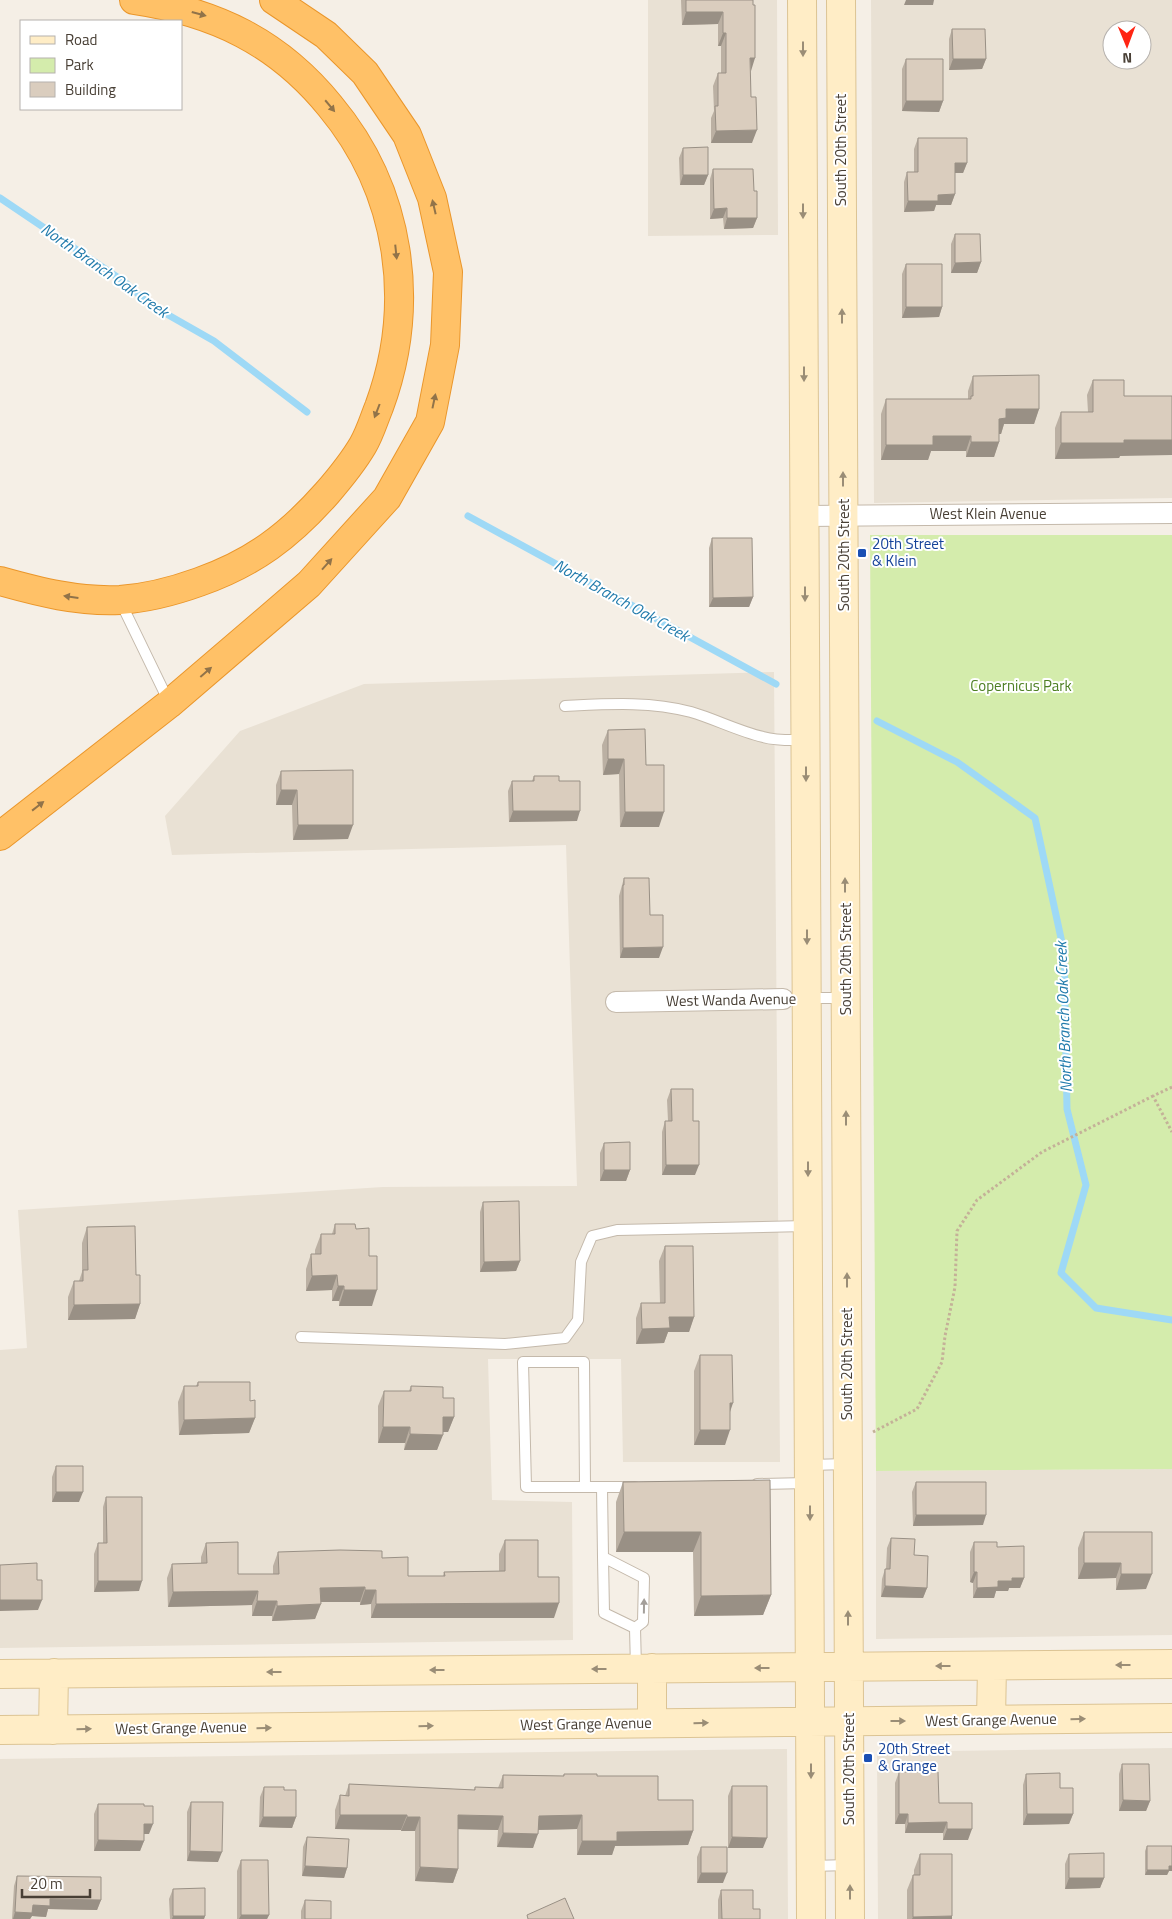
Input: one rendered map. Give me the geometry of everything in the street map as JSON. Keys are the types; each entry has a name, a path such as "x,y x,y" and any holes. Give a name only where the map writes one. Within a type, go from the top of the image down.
{"highway":[{"path":"0,581 33,591 74,598 119,600 160,594 225,573 257,555 304,519 345,473 364,443 388,383 400,315 394,237 384,201 368,162 347,126 319,93 288,62 249,36 208,17 160,4 134,0"},
{"path":"0,836 169,704 309,584 387,498 430,422 446,345 448,272 432,198 407,136 366,73 326,35 274,0"}],"street":[{"path":"802,0 806,740 795,999 808,1226 812,1919"},
{"name":"South 20th Street","path":"840,0 850,1919"},
{"name":"West Klein Avenue","path":"804,516 1172,513"},
{"name":"West Wanda Avenue","path":"616,1002 795,999"},
{"path":"0,1674 1172,1664"},
{"path":"991,1720 992,1666"},
{"path":"644,1669 652,1723"},
{"path":"53,1730 54,1673"},
{"name":"West Grange Avenue","path":"0,1730 1172,1718"}],"lane":[{"path":"119,600 169,704"},
{"path":"565,706 638,703 663,706 691,712 763,737 782,740 806,740"},
{"name":"West Wanda Avenue","path":"795,999 846,998"},
{"path":"301,1337 505,1344 565,1338 578,1320 582,1262 592,1236 617,1230 808,1226"},
{"path":"585,1488 584,1362 523,1362 526,1487 585,1488 650,1486"},
{"path":"747,1484 810,1474 848,1464"},
{"path":"602,1487 604,1613 635,1628"},
{"path":"603,1557 644,1578 643,1622 635,1628"},
{"path":"635,1628 644,1669"},
{"path":"811,1866 850,1865"}],"path":[{"path":"873,1433 917,1409 942,1362 955,1287 956,1231 977,1200 1042,1152 1172,1087"},
{"path":"1153,1096 1172,1132"}],"shaded area":[{"path":"648,0 777,0 778,235 648,236"},
{"path":"871,0 1172,0 1172,498 874,503"},
{"path":"774,672 780,1462 623,1462 621,1359 488,1359 492,1500 572,1502 573,1640 0,1648 0,1350 27,1348 18,1210 383,1187 577,1186 566,845 172,855 165,816 240,731 364,684"},
{"path":"1172,1469 1172,1635 876,1639 876,1471"},
{"path":"1172,1748 1172,1919 878,1919 877,1752"},
{"path":"787,1749 788,1919 0,1919 0,1759"}],"green space":[{"name":"Copernicus Park","path":"870,535 1172,535 1172,1469 876,1471"}],"building":[{"path":"686,0 753,0 753,5 755,5 755,58 750,58 751,97 756,97 757,130 716,131 715,106 718,106 718,73 726,73 726,33 723,33 723,12 686,12"},
{"path":"952,29 985,29 986,59 953,59"},
{"path":"906,59 943,59 943,101 906,101"},
{"path":"918,138 967,138 967,163 955,163 955,194 938,195 938,201 908,201 907,172 918,172"},
{"path":"708,147 708,175 683,175 683,148"},
{"path":"713,169 753,169 754,191 757,191 757,218 727,218 727,208 714,209"},
{"path":"955,234 980,234 981,262 955,263"},
{"path":"906,264 942,264 942,307 906,307"},
{"path":"1039,375 1039,409 1006,409 1006,418 999,419 999,442 971,442 971,436 933,436 933,445 886,445 886,399 971,399 971,396 973,396 973,376"},
{"path":"1093,380 1124,380 1124,396 1172,396 1172,440 1124,440 1124,443 1061,443 1061,412 1093,412"},
{"path":"712,538 752,538 753,597 713,598"},
{"path":"645,729 646,765 664,765 664,812 625,812 624,759 608,759 608,730"},
{"path":"353,770 353,825 298,825 297,790 281,790 281,771"},
{"path":"534,776 559,776 559,781 580,781 580,811 513,811 512,781 534,781"},
{"path":"624,878 649,878 650,915 663,915 663,947 623,948"},
{"path":"671,1089 693,1089 693,1121 699,1121 699,1165 666,1165 665,1121 672,1121"},
{"path":"630,1142 630,1170 604,1170 604,1143"},
{"path":"519,1201 520,1261 484,1262 483,1202"},
{"path":"335,1224 355,1224 356,1229 369,1228 369,1256 377,1256 377,1290 344,1290 344,1286 338,1286 337,1275 312,1276 311,1254 321,1254 321,1234 335,1234"},
{"path":"135,1226 136,1275 140,1275 140,1304 74,1305 74,1281 83,1281 83,1270 88,1270 87,1227"},
{"path":"665,1246 693,1246 694,1317 669,1317 670,1328 642,1329 641,1303 665,1303"},
{"path":"700,1355 732,1355 733,1403 730,1403 730,1430 700,1430"},
{"path":"198,1382 250,1382 250,1401 255,1400 255,1418 184,1420 184,1386 198,1386"},
{"path":"411,1386 443,1387 443,1398 454,1398 454,1417 443,1417 443,1435 410,1434 410,1427 383,1427 384,1391 411,1391"},
{"path":"56,1466 83,1466 83,1492 56,1492"},
{"path":"770,1480 771,1595 701,1596 701,1532 624,1532 623,1482"},
{"path":"916,1482 986,1482 986,1515 916,1515"},
{"path":"106,1497 142,1497 142,1581 98,1581 98,1543 107,1543"},
{"path":"1084,1532 1152,1532 1152,1574 1121,1574 1121,1563 1084,1563"},
{"path":"891,1538 915,1539 914,1555 928,1556 927,1588 885,1586 885,1569 890,1569"},
{"path":"505,1540 538,1540 538,1577 559,1577 559,1603 376,1604 376,1590 365,1590 365,1587 320,1588 321,1604 277,1606 277,1601 257,1601 258,1591 173,1592 172,1564 207,1563 206,1543 238,1542 238,1574 279,1574 278,1552 340,1550 382,1551 382,1558 408,1557 408,1576 445,1576 444,1572 505,1571"},
{"path":"974,1542 997,1542 997,1547 1024,1546 1024,1578 1012,1578 1012,1581 998,1581 998,1587 977,1588 977,1572 974,1572"},
{"path":"37,1563 37,1580 42,1580 42,1600 0,1600 0,1565"},
{"path":"1122,1764 1149,1764 1150,1801 1123,1800"},
{"path":"899,1772 938,1772 939,1803 972,1803 972,1829 947,1829 947,1822 908,1823 908,1814 899,1814"},
{"path":"1060,1773 1060,1788 1073,1788 1073,1814 1027,1814 1026,1774"},
{"path":"564,1774 658,1776 658,1800 693,1800 693,1831 617,1832 617,1841 582,1841 582,1815 539,1816 538,1834 503,1833 503,1816 458,1815 458,1869 420,1867 420,1817 407,1817 407,1815 340,1815 340,1795 349,1796 349,1784 475,1790 475,1787 503,1788 503,1775 564,1776"},
{"path":"732,1786 767,1786 767,1838 732,1837"},
{"path":"264,1787 284,1787 284,1790 296,1790 296,1817 263,1817"},
{"path":"191,1802 223,1802 222,1852 190,1851"},
{"path":"98,1804 144,1804 144,1806 153,1806 153,1824 144,1824 144,1841 98,1840"},
{"path":"307,1837 349,1839 347,1868 305,1866"},
{"path":"1147,1846 1172,1846 1172,1866 1169,1866 1169,1870 1147,1870"},
{"path":"701,1847 727,1847 727,1873 701,1873"},
{"path":"1104,1853 1104,1878 1069,1878 1069,1854"},
{"path":"920,1854 952,1854 952,1916 913,1917 913,1875 920,1875"},
{"path":"241,1860 268,1860 269,1915 241,1915"},
{"path":"17,1876 101,1877 101,1900 50,1899 50,1906 33,1905 32,1913 15,1912"},
{"path":"205,1888 205,1916 173,1916 173,1889"},
{"path":"721,1890 753,1890 753,1909 760,1909 760,1919 722,1919"},
{"path":"565,1898 574,1919 528,1919 527,1915"},
{"path":"305,1900 331,1901 331,1919 305,1919"}],"waterway":[{"name":"North Branch Oak Creek","path":"0,198 126,283 149,304 214,341 307,412"},
{"name":"North Branch Oak Creek","path":"468,516 776,684"},
{"name":"North Branch Oak Creek","path":"877,721 957,762 1035,818 1064,952 1067,1109 1086,1185 1061,1273 1096,1308 1172,1320"}],"place":[{"name":"20th Street & Klein","path":"862,553"},
{"name":"20th Street & Grange","path":"868,1758"}]}
